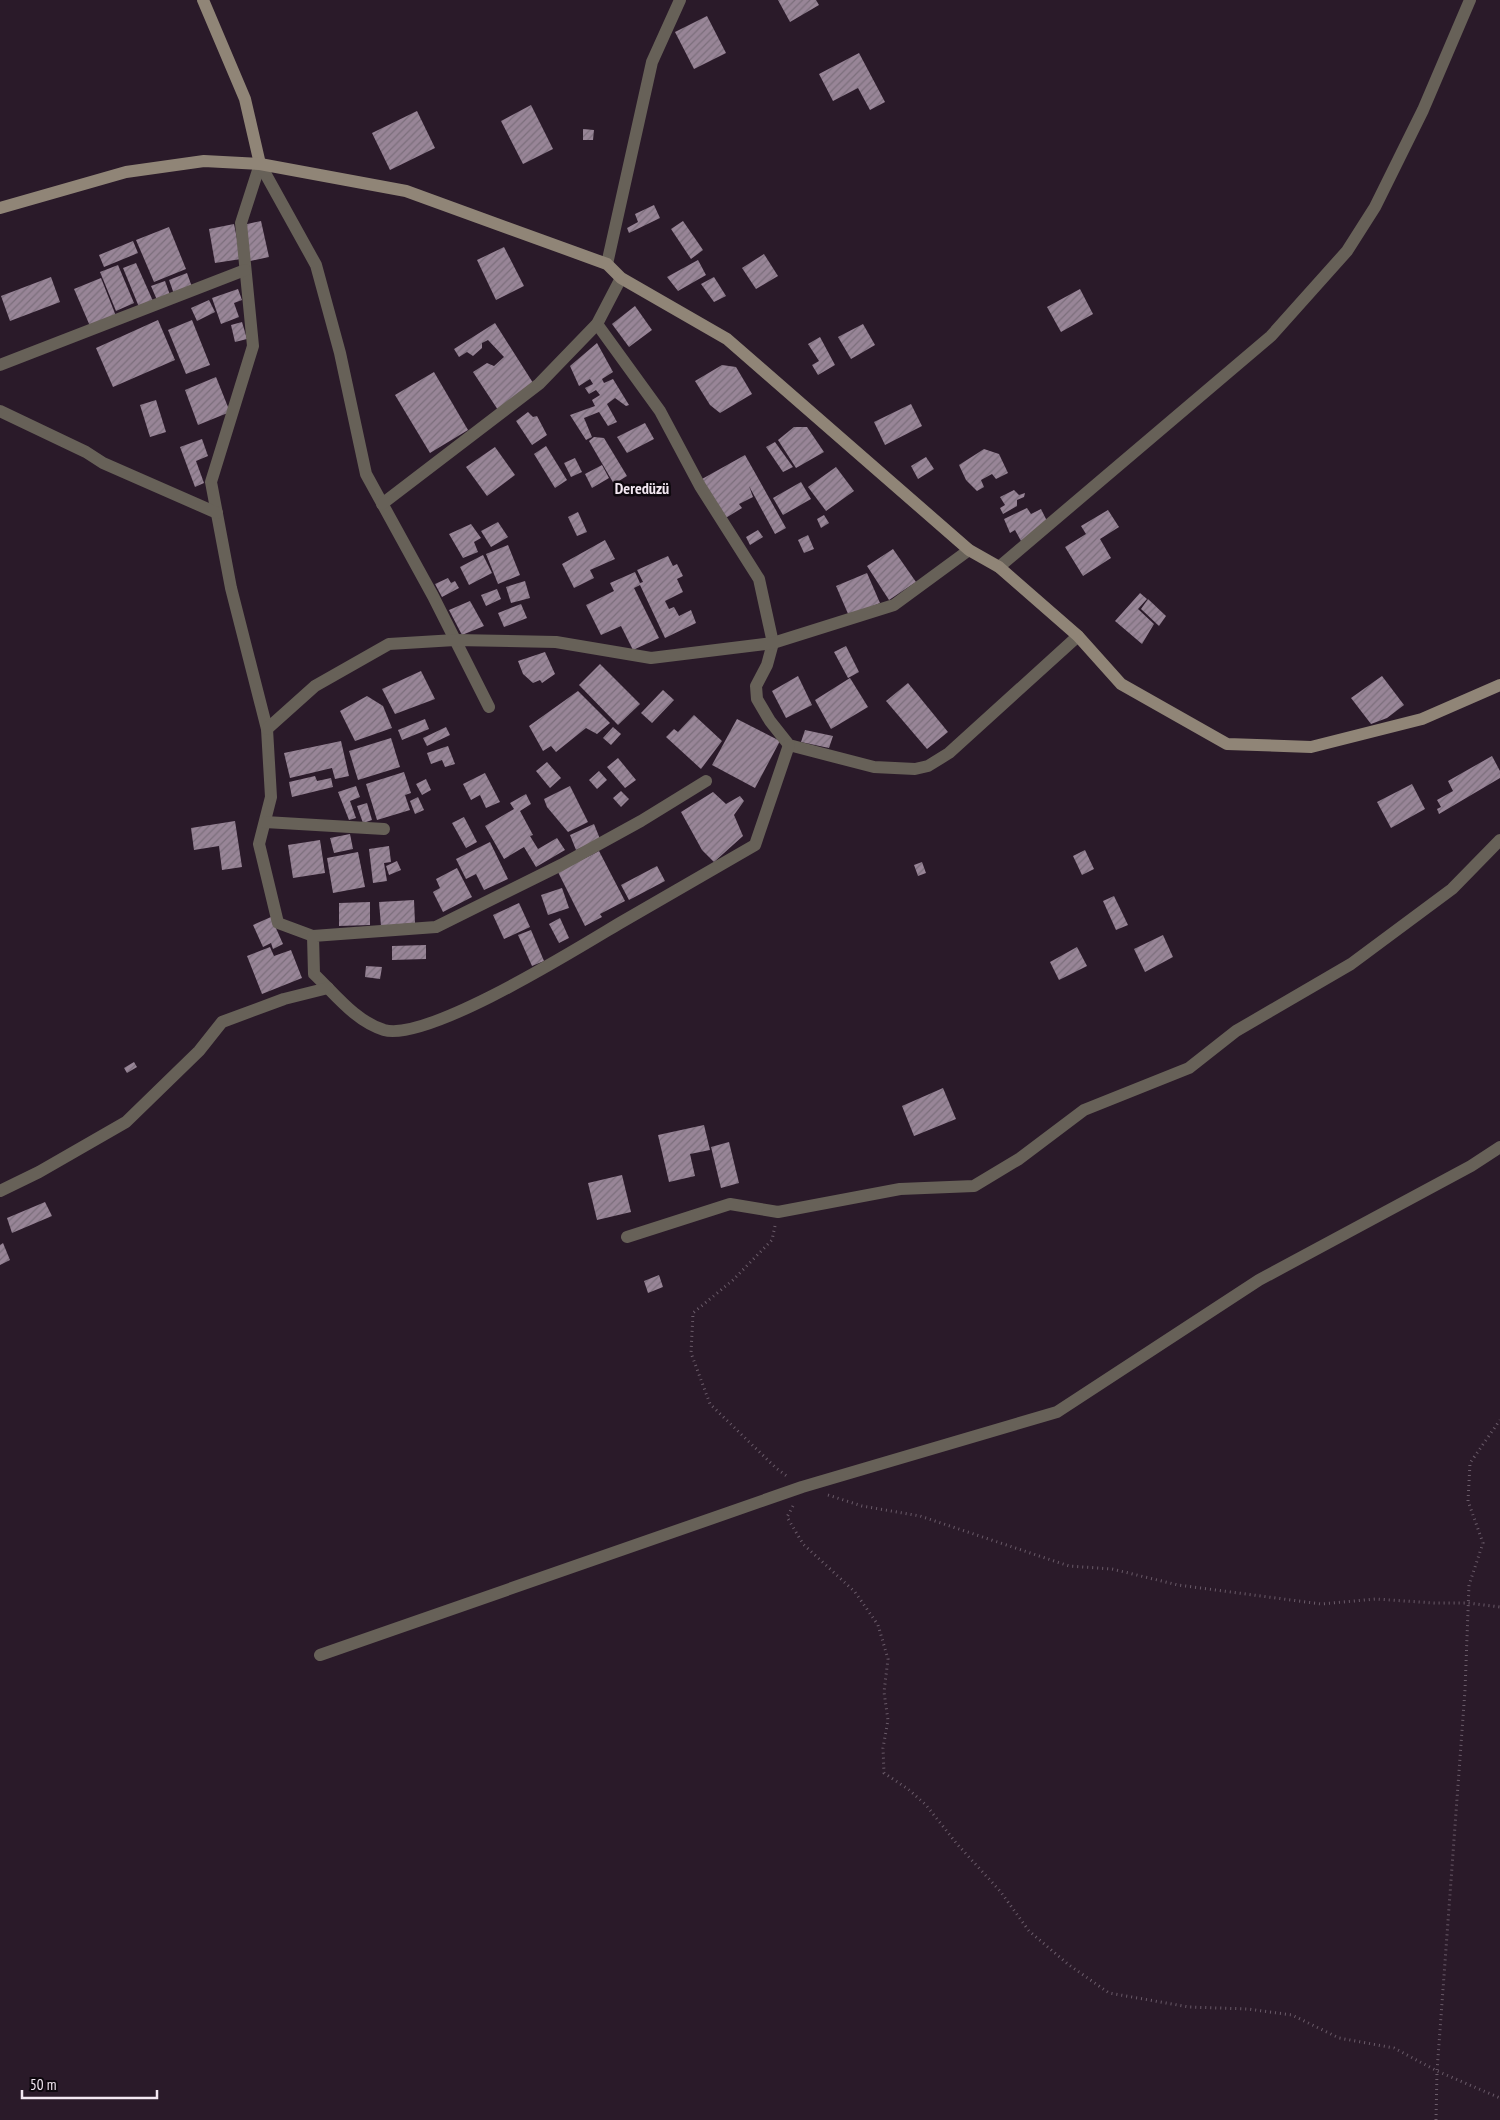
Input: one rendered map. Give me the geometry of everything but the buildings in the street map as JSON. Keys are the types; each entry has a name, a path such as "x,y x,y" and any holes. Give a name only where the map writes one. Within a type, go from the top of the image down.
{"street":[{"path":"203,0 245,99 260,164 316,265 340,353 366,474 489,706"},
{"path":"608,264 652,62 680,0"},
{"path":"999,567 1271,336 1346,251 1375,207 1423,110 1470,0"},
{"path":"0,208 126,172 204,161 260,164 406,191 608,264 622,278 728,339 969,550 999,567 1078,636 1121,684 1227,744 1311,747 1422,719 1500,685"},
{"path":"260,164 240,223 253,346 211,482 230,588 267,729 271,797 259,844 278,923 313,936 436,927 561,866 641,821 706,781"},
{"path":"0,366 245,270"},
{"path":"382,504 539,384 597,324 622,278"},
{"path":"597,324 660,411 700,486 759,579 772,643 766,665 756,686 757,699 770,721 789,745 874,767 916,769 928,766 949,753 1078,636"},
{"path":"0,410 86,452 102,463 217,513"},
{"path":"267,729 316,686 389,644 455,640 556,642 651,658 772,643 894,605 969,550"},
{"path":"313,936 314,974 359,1018 386,1030 405,1030 453,1014 507,989 755,845 789,745"},
{"path":"264,822 384,829"},
{"path":"627,1237 730,1204 778,1212 900,1189 974,1186 1019,1159 1084,1110 1189,1068 1236,1031 1351,964 1452,889 1500,840"},
{"path":"0,1191 38,1172 126,1122 199,1051 222,1022 284,999 328,988"},
{"path":"320,1654 802,1487 1057,1412 1259,1280 1471,1166 1500,1147"}],"path":[{"path":"778,1212 772,1240 733,1280 693,1314 691,1353 710,1404 776,1468 802,1487 862,1506 920,1516 1069,1566 1112,1569 1178,1585 1321,1604 1376,1599 1468,1603 1500,1607"},
{"path":"1436,2120 1436,2071 1465,1690 1469,1585 1483,1543 1468,1501 1470,1463 1500,1420"},
{"path":"802,1487 787,1517 803,1544 855,1592 878,1625 888,1659 884,1692 888,1720 883,1748 884,1773 908,1789 926,1805 957,1844 1000,1891 1029,1931 1069,1965 1109,1993 1189,2007 1248,2009 1292,2015 1339,2038 1394,2048 1436,2071 1500,2098"}],"district":[{"name":"Deredüzü","path":"642,488"}]}
